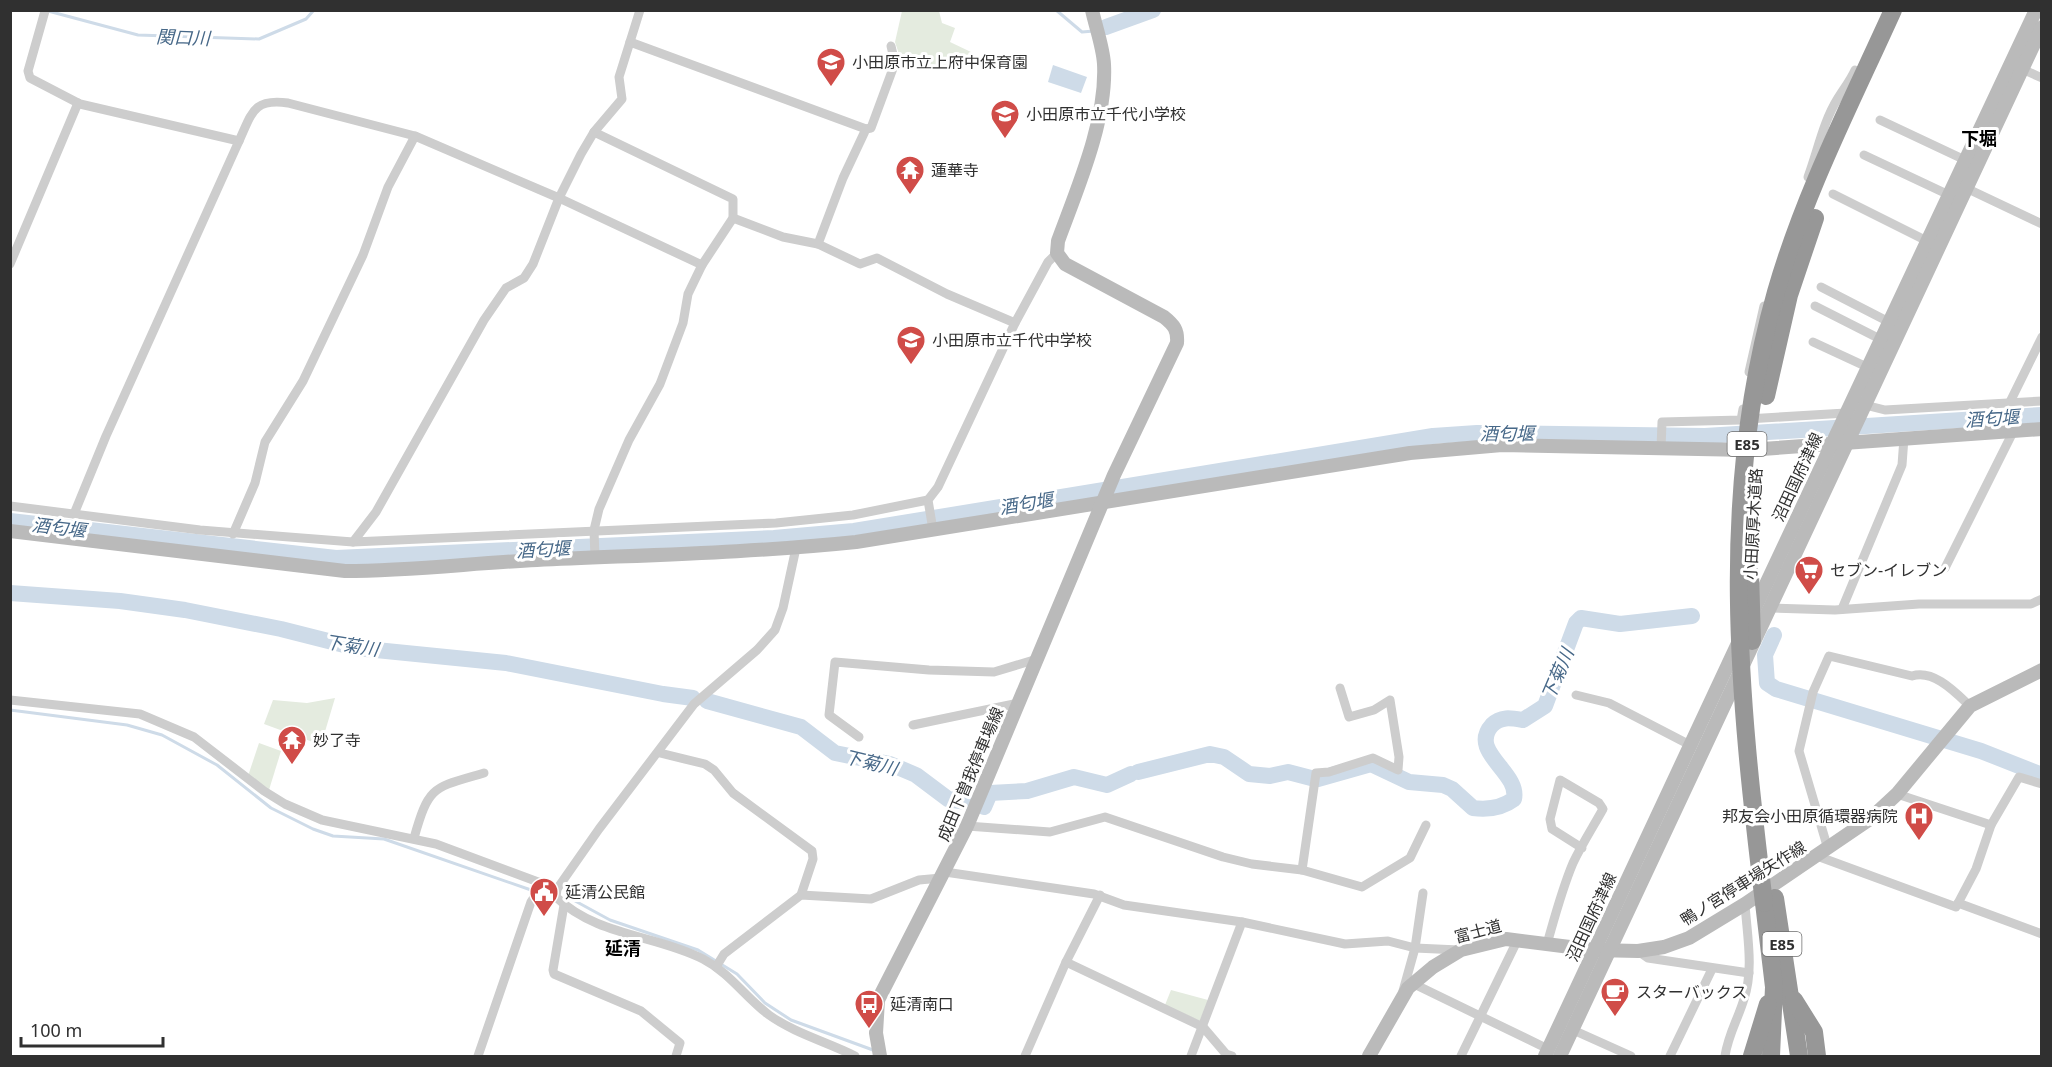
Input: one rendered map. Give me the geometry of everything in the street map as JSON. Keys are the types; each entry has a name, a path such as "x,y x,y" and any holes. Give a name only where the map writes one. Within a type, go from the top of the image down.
{"highway":[{"name":"小田原厚木道路","path":"1799,1056 1781,989 1741,688 1737,598 1742,482 1760,357 1776,291 1802,216 1831,144 1893,10"},
{"name":"小田原厚木道路","path":"1770,901 1754,687 1750,594 1753,486 1762,414 1789,295 1813,222 1842,150 1907,10"},
{"name":"小田原厚木道路","path":"1752,1056 1781,989"},
{"name":"小田原厚木道路","path":"1771,1056 1781,989"},
{"name":"小田原厚木道路","path":"1781,989 1814,1032 1818,1056"}],"main road":[{"path":"1057,253 1058,241 1085,164 1102,100 1104,64 1092,10"},
{"name":"沼田国府津線","path":"1551,1054 1573,1030 1772,609 1840,441 1844,416 2036,10"},
{"name":"沼田国府津線","path":"1551,1054 1594,950 1690,745 1840,441 1865,405 2042,27"},
{"name":"成田下曽我停車場線","path":"879,1052 876,1017 879,1000 967,826 1114,475 1177,343 1178,332 1164,317 1065,264 1057,253"},
{"path":"10,531 345,571 389,571 796,548 933,530 1410,453 1462,448 1502,445 1748,450 1840,441 2042,429"},
{"name":"鴨ノ宮停車場矢作線","path":"1610,951 1638,951 1664,947 1689,938 1745,904 1870,819 1897,794 1970,706 2042,670"},
{"name":"富士道","path":"1369,1056 1401,996 1433,967 1461,950 1506,939 1518,939 1610,951"}],"street":[{"path":"353,542 376,512 484,320 506,288 524,278 533,264 559,198 594,132 622,99 619,77 640,10"},
{"path":"1742,420 1752,350 1770,282 1818,152 1818,142 1838,97 1847,87 1884,10"},
{"path":"45,11 28,72 30,78 78,103 131,118 239,141"},
{"path":"630,42 866,129 871,128 895,63 891,46"},
{"path":"2022,69 2042,78"},
{"path":"74,514 106,436 253,111 268,101 288,103 415,136 559,198 702,265"},
{"path":"10,264 78,103"},
{"path":"1880,120 1965,160"},
{"path":"818,244 843,178 866,129"},
{"path":"594,132 733,199 733,218 702,265 688,294 683,323 660,384 629,440 599,509 594,530 595,558"},
{"path":"233,534 255,483 265,442 303,381 363,255 388,187 415,136"},
{"path":"1864,155 1949,195"},
{"path":"1966,188 2042,224"},
{"path":"1833,194 1927,241"},
{"path":"733,218 783,237 818,244 860,264 877,258 947,294 1016,323"},
{"path":"933,530 929,504 1016,323 1048,262 1057,253"},
{"path":"1821,287 1889,322"},
{"path":"1815,306 1880,339"},
{"path":"2010,402 2042,337"},
{"path":"1813,342 1867,368"},
{"path":"1865,405 1884,410 2042,401"},
{"path":"1661,449 1662,422 1844,416"},
{"path":"1946,568 2014,430"},
{"path":"1842,609 1902,465 1904,438"},
{"path":"10,506 233,534 353,542 776,523 929,504"},
{"path":"796,548 783,608 774,630 757,650 694,704 660,753 599,829 557,889 556,897 564,905 609,928 719,963 761,1008 783,1024 855,1056"},
{"path":"1772,609 1842,609 1919,604 2031,604 2042,600"},
{"path":"1970,706 1944,684 1926,676 1912,676 1829,656 1813,692 1799,751 1823,852 1956,907 1976,868 1991,825 2019,777 2042,784"},
{"path":"859,737 829,715 835,662 928,670 994,672 1037,659"},
{"path":"1302,870 1316,773 1329,772 1373,758 1398,770 1400,758 1390,700 1374,710 1349,717 1340,688"},
{"path":"1576,695 1609,703 1690,745"},
{"path":"10,700 140,714 194,737 285,804 322,820 436,843 557,889"},
{"path":"913,725 1019,702"},
{"path":"660,753 705,764 714,770 733,793 812,851 813,859 801,895 719,963"},
{"path":"414,838 425,802 432,791 446,784 484,773"},
{"path":"1547,944 1560,897 1603,809 1599,803 1560,780 1550,819 1552,828 1582,848"},
{"path":"1897,794 1991,825"},
{"path":"967,826 1050,832 1105,817 1223,857 1251,864 1302,870 1362,887 1410,858 1426,825"},
{"path":"801,895 871,898 919,880 943,875 1100,895 1124,905 1242,922 1345,944 1388,941 1415,948 1461,950"},
{"path":"478,1056 531,902 543,885"},
{"path":"1401,996 1415,948 1423,893"},
{"path":"1025,1056 1066,962 1100,895"},
{"path":"1958,903 2042,934"},
{"path":"1725,1056 1728,1035 1744,999 1749,973 1745,904"},
{"path":"564,905 554,974 641,1011 680,1043 676,1056"},
{"path":"1191,1056 1242,922"},
{"path":"1461,1056 1518,939"},
{"path":"1638,951 1648,958 1749,973"},
{"path":"1066,962 1203,1027 1226,1054 1232,1056"},
{"path":"1670,1056 1712,969"},
{"path":"1414,984 1551,1054"},
{"path":"1573,1030 1631,1056"}],"shaded area":[{"path":"902,11 939,11 942,23 955,28 950,42 971,52 966,65 952,60 947,71 899,54 895,42"},
{"path":"335,698 321,745 264,724 273,700 307,703"},
{"path":"259,743 281,751 269,790 248,776"},
{"path":"1171,990 1208,1000 1200,1021 1165,1005"}],"water":[{"path":"1053,65 1087,77 1081,93 1048,82"}],"waterway":[{"name":"関口川","path":"48,11 138,35 259,39 306,19 314,10"},
{"name":"関口川","path":"1056,10 1082,32 1094,31"},
{"name":"関口川","path":"1106,27 1153,10"},
{"name":"酒匂堰","path":"10,521 336,558 774,538 854,531 1433,436 1477,433 1705,436 2042,415"},
{"name":"下菊川","path":"10,593 120,601 185,610 281,629 356,648 506,663 693,698"},
{"name":"下菊川","path":"1318,779 1371,764 1409,782 1443,785 1452,789 1473,808 1489,808 1505,804 1514,799 1514,789 1490,753 1486,744 1486,735 1492,725 1499,720 1510,718 1523,720 1545,706 1576,623 1581,618 1620,624 1692,616"},
{"name":"下菊川","path":"1774,635 1765,655 1767,683 1776,689 1981,751 2042,775"},
{"name":"下菊川","path":"707,701 801,727 835,753 890,764 916,775 948,799 966,802"},
{"path":"10,710 127,725 162,735 217,765 271,808 313,829 333,836 384,839 531,890"},
{"name":"下菊川","path":"1138,772 1210,754 1224,757 1249,774 1270,776 1288,772 1311,778"},
{"name":"下菊川","path":"984,807 990,793 1027,791 1074,777 1107,785 1131,774"},
{"path":"566,896 610,920 698,950 737,974 765,1003 791,1020 873,1050"}],"place":[{"name":"小田原市立上府中保育園","path":"831,88"},
{"name":"小田原市立千代小学校","path":"1005,140"},
{"name":"蓮華寺","path":"910,196"},
{"name":"小田原市立千代中学校","path":"911,366"},
{"name":"セブン-イレブン","path":"1809,596"},
{"name":"妙了寺","path":"292,766"},
{"name":"邦友会小田原循環器病院","path":"1919,842"},
{"name":"延清公民館","path":"544,918"},
{"name":"スターバックス","path":"1615,1018"},
{"name":"延清南口","path":"869,1030"}],"district":[{"name":"下堀","path":"1979,138"},
{"name":"延清","path":"623,948"}]}
